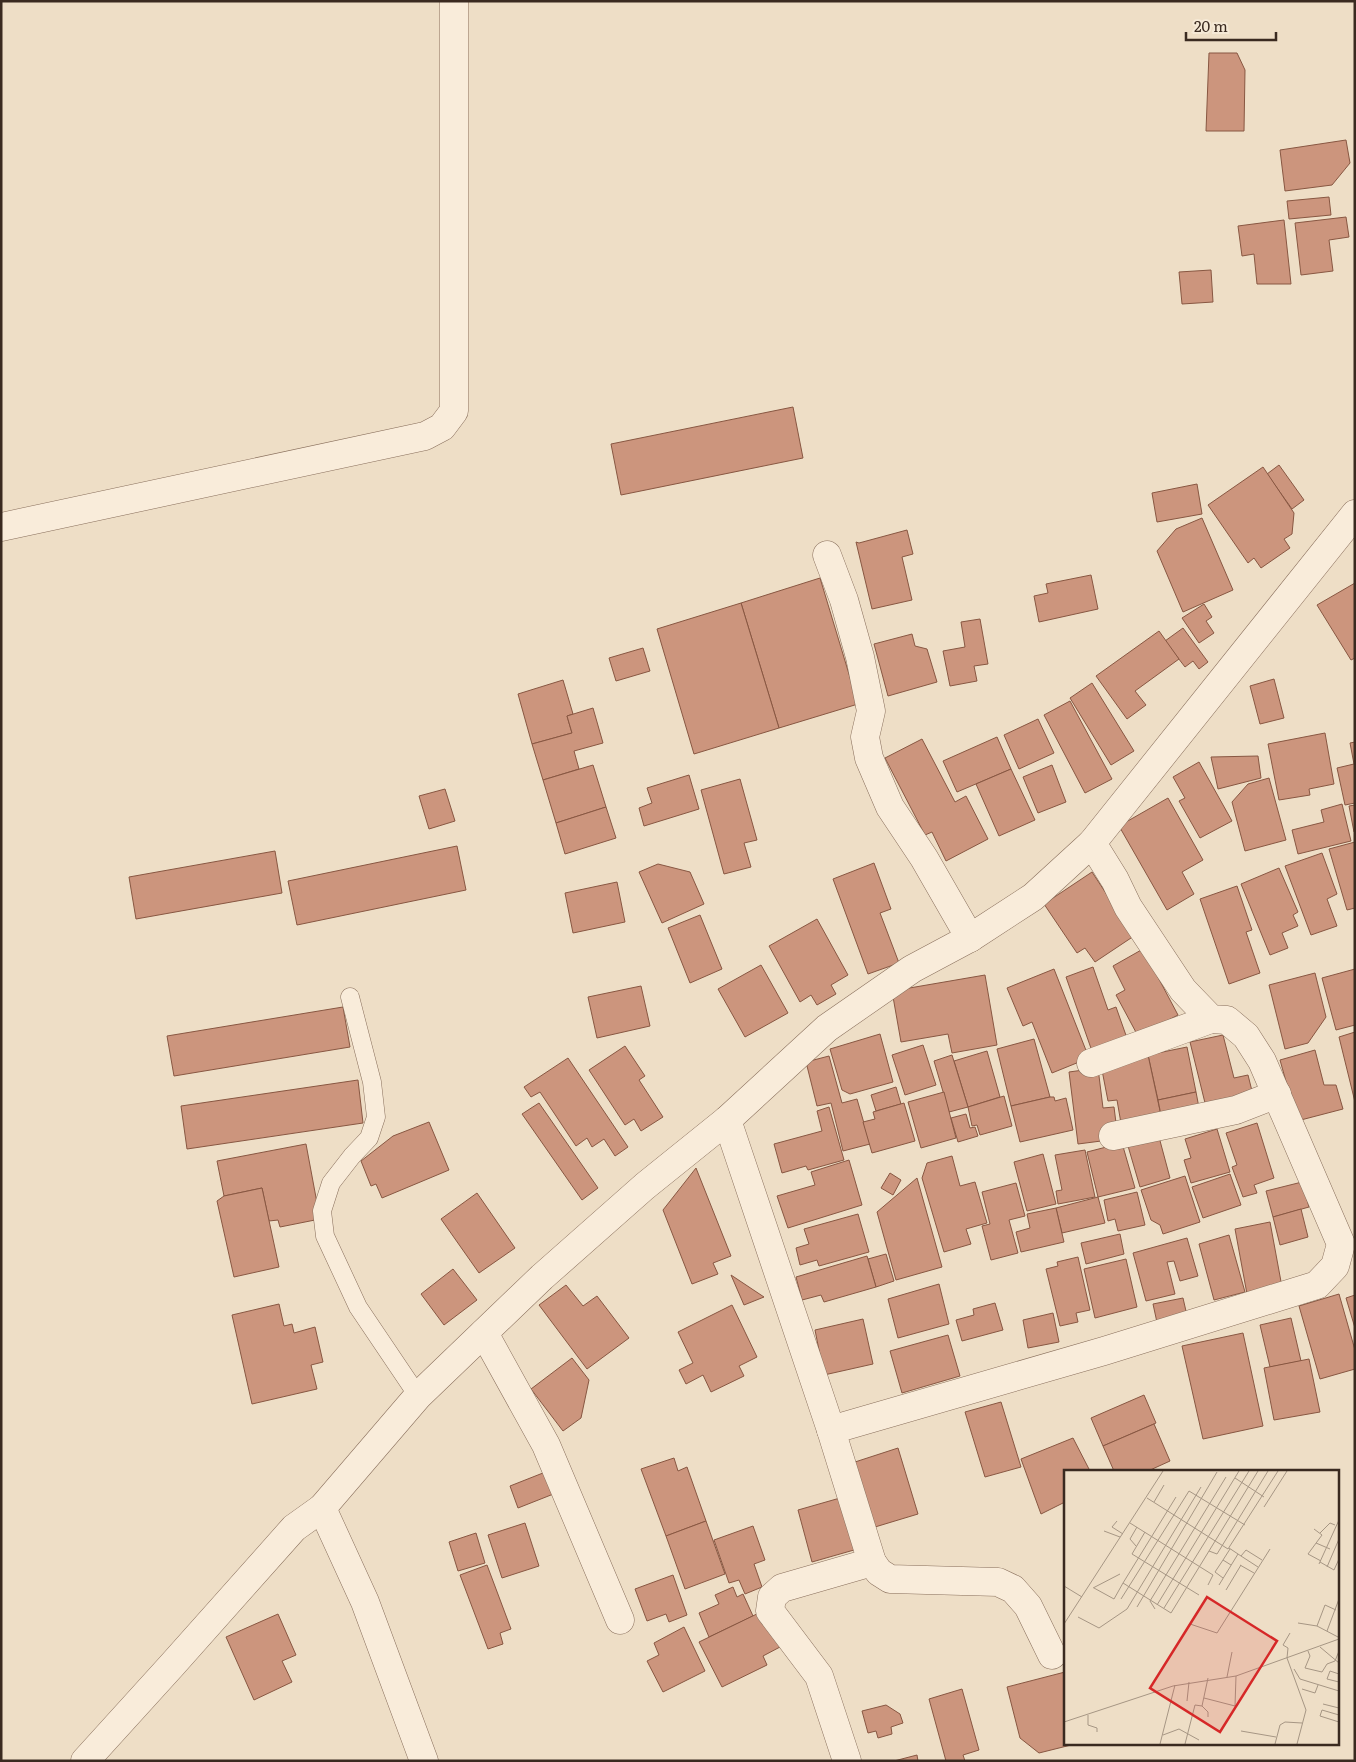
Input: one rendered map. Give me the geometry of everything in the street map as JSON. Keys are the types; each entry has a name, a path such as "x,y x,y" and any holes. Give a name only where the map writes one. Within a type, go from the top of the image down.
{"street":[{"path":"1,527 425,436 442,427 454,411 454,1"},
{"path":"85,1761 294,1528 322,1508 418,1396 542,1277 645,1186 727,1120 827,1028 912,969 970,938 1033,897 1092,843 1355,514"},
{"path":"827,555 844,600 860,657 871,711 865,737 869,758 890,807 924,858 970,938"},
{"path":"1092,843 1115,880 1128,907 1183,990 1211,1019"},
{"path":"831,1430 1104,1351 1317,1285 1335,1266 1341,1244 1277,1094 1262,1061 1246,1036 1227,1020 1211,1019 1091,1063"},
{"path":"1113,1136 1236,1110 1277,1094"},
{"path":"727,1120 831,1430 872,1562 879,1572 890,1578 998,1582 1013,1589 1028,1606 1052,1654"},
{"path":"484,1333 546,1445 620,1620"},
{"path":"322,1508 365,1602 424,1761"},
{"path":"847,1761 819,1676 770,1610 772,1597 782,1588 872,1562"}],"lane":[{"path":"350,997 372,1082 376,1117 369,1138 331,1183 322,1211 325,1236 358,1307 418,1396"}],"building":[{"path":"1209,53 1237,53 1245,70 1244,131 1206,131"},
{"path":"1346,140 1350,163 1332,185 1285,191 1280,150"},
{"path":"1329,197 1331,215 1289,219 1287,201"},
{"path":"1346,217 1349,237 1329,240 1333,271 1301,275 1295,223"},
{"path":"1284,220 1291,284 1257,284 1254,254 1242,256 1238,226"},
{"path":"1211,270 1213,302 1182,304 1179,272"},
{"path":"793,407 803,458 621,495 611,444"},
{"path":"1279,465 1304,500 1292,509 1267,474"},
{"path":"1263,467 1294,513 1292,534 1284,539 1290,548 1261,568 1254,558 1248,563 1208,505"},
{"path":"1197,484 1202,514 1157,522 1152,493"},
{"path":"1202,518 1233,590 1183,612 1157,551 1176,529"},
{"path":"907,530 913,554 902,557 912,600 872,609 856,542 859,543"},
{"path":"1091,575 1098,609 1039,622 1034,596 1048,593 1046,584"},
{"path":"820,578 858,704 779,728 741,603"},
{"path":"1355,583 1355,658 1351,660 1317,605"},
{"path":"741,603 779,728 694,754 657,629"},
{"path":"1204,604 1212,617 1206,621 1214,633 1199,643 1182,618"},
{"path":"980,619 988,664 974,666 977,681 950,686 943,651 965,647 961,622"},
{"path":"1183,628 1208,662 1199,669 1193,661 1185,667 1165,641"},
{"path":"1159,631 1179,659 1135,691 1146,705 1127,719 1096,676"},
{"path":"912,634 915,646 927,649 937,682 888,696 874,644"},
{"path":"643,648 650,671 616,681 609,658"},
{"path":"1274,679 1284,718 1260,724 1250,686"},
{"path":"563,680 573,714 567,716 572,733 532,744 518,694"},
{"path":"1092,683 1134,751 1111,765 1070,698"},
{"path":"1070,701 1112,779 1085,793 1044,715"},
{"path":"593,708 603,743 574,751 579,769 543,780 532,744 572,733 567,716"},
{"path":"1038,719 1054,753 1019,769 1004,735"},
{"path":"1325,733 1334,784 1309,789 1310,795 1279,800 1268,744"},
{"path":"997,737 1011,769 957,792 943,761"},
{"path":"922,739 955,802 966,796 988,839 946,861 932,832 925,835 885,758"},
{"path":"1355,742 1355,803 1345,805 1337,768 1354,764 1350,743"},
{"path":"1258,756 1261,778 1218,789 1211,757"},
{"path":"1199,762 1232,821 1200,838 1179,801 1185,798 1173,777"},
{"path":"593,765 606,807 556,823 543,780"},
{"path":"1052,765 1066,802 1038,813 1023,777"},
{"path":"1011,769 1035,820 999,836 976,784"},
{"path":"689,775 699,809 644,826 639,808 652,803 647,788"},
{"path":"1269,778 1286,840 1245,851 1232,802 1248,784"},
{"path":"740,779 757,840 744,843 751,867 724,874 701,790"},
{"path":"445,789 455,821 429,829 419,796"},
{"path":"1168,798 1203,860 1182,872 1194,894 1167,910 1119,826"},
{"path":"1342,804 1351,841 1298,854 1292,830 1324,822 1321,810"},
{"path":"1355,805 1355,832 1354,832 1349,806"},
{"path":"606,807 616,838 565,854 556,823"},
{"path":"1355,842 1355,908 1347,910 1329,849"},
{"path":"457,846 466,890 297,925 288,881"},
{"path":"275,851 282,893 136,919 129,877"},
{"path":"1322,853 1337,894 1327,899 1337,926 1311,935 1285,866"},
{"path":"874,863 891,909 880,913 899,963 868,974 833,879"},
{"path":"658,864 690,872 704,904 662,923 639,872"},
{"path":"1279,868 1298,912 1293,915 1298,926 1282,933 1288,948 1270,955 1241,884"},
{"path":"1092,872 1134,936 1095,962 1085,948 1077,953 1044,904"},
{"path":"617,882 625,922 573,933 565,893"},
{"path":"1237,886 1252,930 1246,932 1260,973 1229,984 1200,899"},
{"path":"700,915 722,969 690,983 668,928"},
{"path":"817,919 848,975 831,985 836,994 817,1005 811,995 800,1002 769,946"},
{"path":"1143,949 1178,1015 1138,1036 1116,995 1125,990 1113,966"},
{"path":"761,965 788,1013 745,1037 718,989"},
{"path":"1093,967 1108,1010 1116,1007 1128,1041 1093,1054 1066,977"},
{"path":"1054,969 1089,1058 1052,1073 1032,1022 1023,1026 1007,988"},
{"path":"1355,969 1355,1025 1336,1030 1322,978"},
{"path":"1315,973 1326,1017 1308,1043 1285,1049 1269,985"},
{"path":"985,975 997,1045 952,1053 948,1034 901,1042 892,991"},
{"path":"641,986 650,1026 597,1038 588,997"},
{"path":"343,1007 350,1047 174,1076 167,1036"},
{"path":"1355,1032 1355,1102 1339,1037"},
{"path":"880,1034 893,1082 850,1094 842,1090 830,1049"},
{"path":"1223,1035 1234,1078 1248,1075 1253,1095 1206,1107 1190,1042"},
{"path":"1034,1039 1050,1097 1011,1106 997,1049"},
{"path":"923,1045 936,1085 905,1095 892,1055"},
{"path":"625,1046 645,1076 639,1080 663,1117 641,1131 634,1119 625,1125 589,1070"},
{"path":"1187,1047 1196,1092 1158,1100 1148,1055"},
{"path":"1315,1050 1324,1085 1336,1085 1343,1109 1297,1121 1280,1060"},
{"path":"987,1051 1000,1097 968,1107 954,1061"},
{"path":"952,1055 968,1107 949,1112 934,1061"},
{"path":"1148,1055 1162,1120 1122,1129 1117,1100 1108,1101 1101,1065"},
{"path":"829,1056 842,1103 857,1099 870,1144 843,1151 831,1103 817,1106 806,1062"},
{"path":"568,1058 628,1147 615,1156 604,1139 592,1147 587,1138 576,1146 540,1092 531,1097 524,1087"},
{"path":"1098,1068 1103,1108 1114,1107 1117,1131 1109,1140 1078,1144 1069,1072"},
{"path":"358,1080 363,1123 187,1149 181,1106"},
{"path":"896,1087 901,1104 876,1111 871,1095"},
{"path":"944,1092 956,1138 921,1148 908,1102"},
{"path":"1196,1092 1200,1113 1162,1120 1158,1100"},
{"path":"1004,1096 1012,1126 980,1135 977,1125 972,1126 968,1107"},
{"path":"1054,1097 1055,1101 1066,1098 1073,1130 1020,1142 1011,1106"},
{"path":"539,1103 598,1188 582,1200 522,1114"},
{"path":"904,1103 915,1141 872,1153 863,1122 875,1119 873,1112"},
{"path":"829,1107 844,1160 808,1170 806,1166 782,1173 774,1144 822,1131 817,1111"},
{"path":"966,1114 970,1128 975,1127 978,1136 958,1142 951,1118"},
{"path":"429,1122 449,1170 382,1198 376,1184 371,1186 361,1161 393,1136"},
{"path":"1257,1123 1274,1178 1254,1185 1257,1193 1243,1197 1232,1167 1237,1165 1226,1133"},
{"path":"1217,1129 1230,1172 1191,1183 1184,1160 1191,1158 1185,1139"},
{"path":"1159,1137 1170,1178 1140,1187 1128,1146"},
{"path":"1122,1143 1135,1188 1098,1197 1087,1152"},
{"path":"306,1144 320,1219 280,1227 278,1220 269,1221 262,1188 224,1196 217,1161"},
{"path":"1085,1150 1095,1197 1058,1204 1056,1191 1062,1190 1055,1155"},
{"path":"1043,1154 1056,1204 1027,1211 1014,1162"},
{"path":"952,1156 960,1186 975,1182 987,1223 966,1229 971,1244 944,1252 922,1178 927,1163"},
{"path":"849,1160 862,1205 788,1228 777,1196 815,1185 811,1172"},
{"path":"696,1168 731,1256 713,1263 718,1274 692,1284 663,1210"},
{"path":"890,1173 901,1180 893,1195 881,1188"},
{"path":"1230,1174 1241,1205 1203,1218 1192,1187"},
{"path":"1185,1176 1200,1222 1163,1234 1160,1225 1151,1220 1141,1190"},
{"path":"917,1178 942,1267 896,1280 877,1212"},
{"path":"1302,1182 1309,1207 1273,1217 1266,1191"},
{"path":"1016,1183 1025,1216 1009,1220 1018,1253 991,1260 982,1226 990,1224 982,1192"},
{"path":"262,1188 279,1267 234,1277 217,1201 224,1196"},
{"path":"1137,1192 1145,1225 1118,1231 1115,1219 1108,1221 1104,1200"},
{"path":"477,1193 515,1248 479,1273 441,1219"},
{"path":"1098,1197 1105,1223 1062,1233 1056,1208"},
{"path":"1056,1208 1064,1242 1021,1252 1016,1232 1030,1228 1027,1214"},
{"path":"1301,1209 1308,1237 1280,1245 1273,1217"},
{"path":"858,1214 869,1252 819,1266 817,1260 800,1265 796,1248 809,1244 804,1229"},
{"path":"1270,1222 1282,1287 1247,1294 1235,1229"},
{"path":"1120,1234 1124,1254 1086,1264 1081,1243"},
{"path":"1229,1235 1245,1292 1214,1300 1199,1244"},
{"path":"1187,1238 1198,1276 1180,1281 1174,1261 1167,1262 1175,1294 1146,1301 1133,1253"},
{"path":"886,1254 894,1281 876,1287 868,1259"},
{"path":"867,1256 876,1287 824,1302 821,1295 802,1300 796,1277"},
{"path":"1078,1257 1090,1310 1076,1313 1078,1322 1060,1326 1046,1269 1058,1266 1057,1262"},
{"path":"1126,1259 1137,1307 1095,1318 1084,1269"},
{"path":"453,1269 477,1300 444,1325 421,1294"},
{"path":"731,1275 764,1297 744,1305"},
{"path":"939,1284 949,1324 898,1338 888,1299"},
{"path":"566,1285 583,1306 597,1296 629,1338 587,1369 539,1305"},
{"path":"1339,1294 1355,1350 1355,1369 1320,1379 1299,1306"},
{"path":"1355,1295 1355,1328 1346,1298"},
{"path":"1183,1298 1188,1320 1158,1327 1153,1304"},
{"path":"995,1303 1003,1330 962,1341 956,1320 974,1315 973,1309"},
{"path":"279,1304 284,1326 292,1324 294,1333 315,1327 323,1362 311,1365 317,1389 252,1404 232,1315"},
{"path":"732,1305 757,1357 739,1366 744,1376 711,1392 703,1375 686,1384 679,1370 693,1363 678,1332"},
{"path":"1053,1313 1059,1342 1028,1348 1023,1320"},
{"path":"1291,1318 1301,1361 1270,1367 1260,1325"},
{"path":"863,1319 873,1364 824,1375 815,1330"},
{"path":"1243,1333 1263,1426 1203,1439 1182,1346"},
{"path":"948,1335 960,1376 902,1393 890,1351"},
{"path":"572,1358 589,1380 581,1418 563,1431 531,1389"},
{"path":"1309,1359 1320,1412 1274,1420 1264,1368"},
{"path":"1144,1395 1156,1423 1103,1446 1091,1418"},
{"path":"1001,1402 1021,1467 985,1477 965,1412"},
{"path":"1154,1424 1170,1461 1150,1470 1114,1470 1103,1446"},
{"path":"1073,1438 1089,1470 1064,1470 1064,1502 1041,1514 1021,1459"},
{"path":"898,1448 918,1514 875,1527 855,1462"},
{"path":"674,1458 678,1471 687,1467 706,1521 666,1536 641,1469"},
{"path":"548,1471 556,1493 518,1508 510,1486"},
{"path":"840,1498 854,1550 812,1562 798,1510"},
{"path":"706,1521 725,1574 685,1589 666,1536"},
{"path":"525,1523 539,1566 502,1578 488,1535"},
{"path":"753,1526 765,1560 754,1564 762,1587 745,1594 739,1580 729,1583 714,1540"},
{"path":"476,1533 485,1563 458,1571 449,1542"},
{"path":"487,1565 511,1629 500,1633 503,1644 488,1649 460,1575"},
{"path":"673,1575 687,1615 669,1622 666,1614 647,1621 635,1589"},
{"path":"733,1587 737,1597 743,1594 753,1616 709,1637 699,1613 719,1604 715,1595"},
{"path":"763,1611 780,1647 763,1656 767,1665 722,1687 699,1642"},
{"path":"278,1614 296,1655 282,1661 292,1682 254,1700 226,1637"},
{"path":"684,1627 705,1671 663,1692 647,1661 659,1655 654,1643"},
{"path":"1064,1672 1064,1744 1072,1744 1039,1753 1020,1738 1007,1687"},
{"path":"962,1689 979,1750 963,1755 965,1761 946,1761 929,1699"},
{"path":"886,1705 900,1714 903,1723 891,1727 892,1734 878,1738 876,1731 868,1733 862,1711"},
{"path":"917,1755 918,1761 894,1761"}]}
